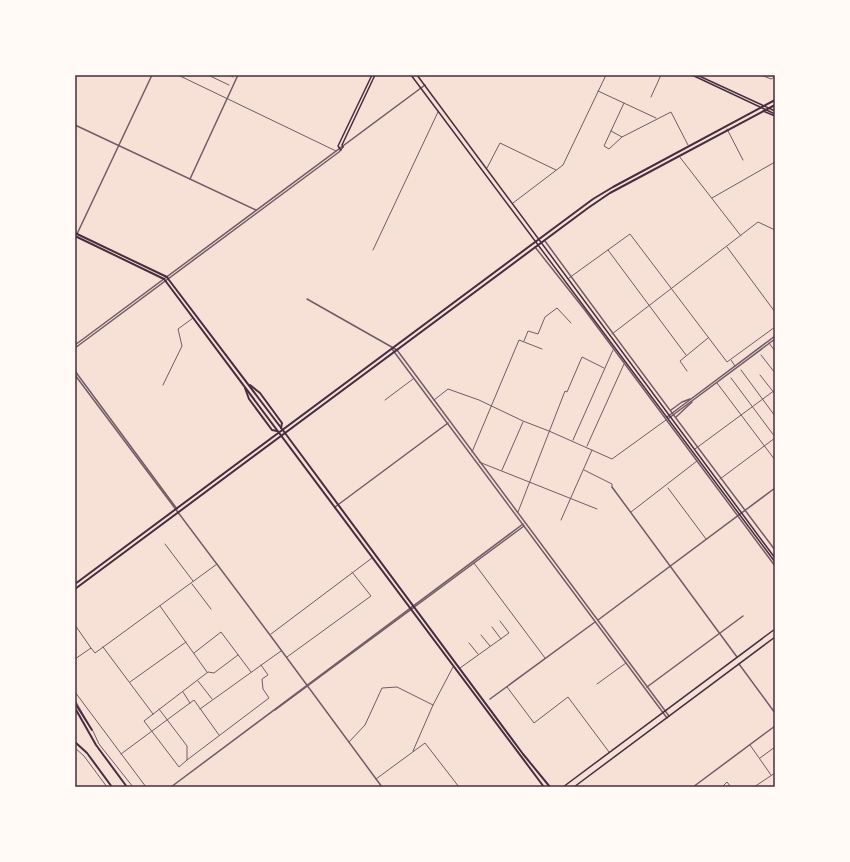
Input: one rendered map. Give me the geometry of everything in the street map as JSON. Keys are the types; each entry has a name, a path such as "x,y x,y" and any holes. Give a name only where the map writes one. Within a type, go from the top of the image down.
{"main road":[{"path":"341,149 338,146 372,75"},
{"path":"343,147 342,145 375,75"},
{"path":"412,75 538,245 695,449 740,514 775,558"},
{"path":"418,75 569,278 775,562"},
{"path":"692,75 762,106 775,108"},
{"path":"697,75 762,106 764,110 775,115"},
{"path":"75,584 536,241 612,187 775,100"},
{"path":"75,589 535,247 610,193 727,129 764,110 771,107 775,108"},
{"path":"76,233 166,277 169,280 550,787"},
{"path":"75,236 164,279 544,787"},
{"path":"563,787 775,629"},
{"path":"574,787 775,637"},
{"path":"75,704 96,745 127,787"},
{"path":"75,708 92,730"},
{"path":"75,742 87,753 112,787"}],"street":[{"path":"75,236 152,75"},
{"path":"178,75 336,152"},
{"path":"208,75 229,85"},
{"path":"190,179 238,75"},
{"path":"513,203 563,166 606,75"},
{"path":"651,97 661,75"},
{"path":"761,75 770,79 775,77"},
{"path":"75,345 341,149 425,85"},
{"path":"598,91 657,118"},
{"path":"624,103 604,146 609,149 622,137 671,112 689,145"},
{"path":"373,250 439,112"},
{"path":"75,125 259,212"},
{"path":"727,129 743,160"},
{"path":"610,131 622,137"},
{"path":"487,168 500,142 547,164 556,170"},
{"path":"75,348 169,280 336,152"},
{"path":"679,156 741,236"},
{"path":"712,198 775,162"},
{"path":"612,334 758,222 775,230"},
{"path":"569,278 630,234 727,362 775,327"},
{"path":"545,240 569,278 674,413 720,479 775,550"},
{"path":"535,247 614,349 697,461 740,514 775,566"},
{"path":"727,247 775,312"},
{"path":"608,250 686,355"},
{"path":"307,299 395,351 434,400 524,524 668,717"},
{"path":"524,342 528,332 538,334 546,317 557,308 570,323"},
{"path":"162,384 182,346 178,329 194,318"},
{"path":"434,400 448,389 572,440 612,459 717,382 775,336"},
{"path":"687,371 680,361 708,338"},
{"path":"676,417 687,408 693,399 735,366 775,339"},
{"path":"472,452 519,340 542,349"},
{"path":"769,342 775,351"},
{"path":"572,440 614,349"},
{"path":"395,351 414,378 472,452 524,524"},
{"path":"761,355 775,373"},
{"path":"517,513 565,391 567,392 582,357 604,368"},
{"path":"730,360 735,366"},
{"path":"587,447 624,364"},
{"path":"741,370 775,416"},
{"path":"75,371 176,509"},
{"path":"75,375 282,650 382,787"},
{"path":"760,375 775,394"},
{"path":"385,400 414,378"},
{"path":"720,479 775,438 731,378"},
{"path":"717,382 775,460"},
{"path":"695,449 775,390"},
{"path":"671,410 682,402 693,399"},
{"path":"501,470 523,421"},
{"path":"335,507 449,422"},
{"path":"561,520 572,499 592,449"},
{"path":"630,512 697,461"},
{"path":"479,462 530,481 597,509"},
{"path":"584,470 612,484 612,487 630,512 737,657"},
{"path":"668,488 706,539"},
{"path":"490,699 775,488"},
{"path":"170,787 524,524"},
{"path":"165,544 211,609"},
{"path":"270,634 372,558"},
{"path":"473,562 545,659"},
{"path":"75,625 95,653 217,564"},
{"path":"287,657 370,596 352,572"},
{"path":"160,606 208,672 214,673 238,655"},
{"path":"647,687 743,616"},
{"path":"460,668 509,633 500,621"},
{"path":"492,627 501,639"},
{"path":"194,652 221,632 251,672"},
{"path":"481,634 491,647"},
{"path":"129,683 186,642"},
{"path":"470,643 478,655"},
{"path":"103,647 153,714"},
{"path":"75,659 91,648"},
{"path":"200,709 282,650"},
{"path":"597,684 627,662"},
{"path":"627,662 647,687 664,712"},
{"path":"739,664 775,713"},
{"path":"208,672 144,721 179,767 269,698 263,689 262,679 268,674 261,665"},
{"path":"413,752 433,705 453,666"},
{"path":"198,680 212,700"},
{"path":"349,742 365,726 382,688 397,687 433,705"},
{"path":"507,687 534,723 568,697 609,752"},
{"path":"75,692 146,787"},
{"path":"182,692 190,703"},
{"path":"75,700 99,744 133,787"},
{"path":"121,754 194,700 219,735"},
{"path":"159,710 187,746 187,760"},
{"path":"693,787 775,726"},
{"path":"376,779 425,743 458,787"},
{"path":"750,745 771,775"},
{"path":"759,758 775,747"},
{"path":"75,748 84,756 107,787"},
{"path":"754,787 775,773"},
{"path":"722,787 727,782 731,787"}]}
